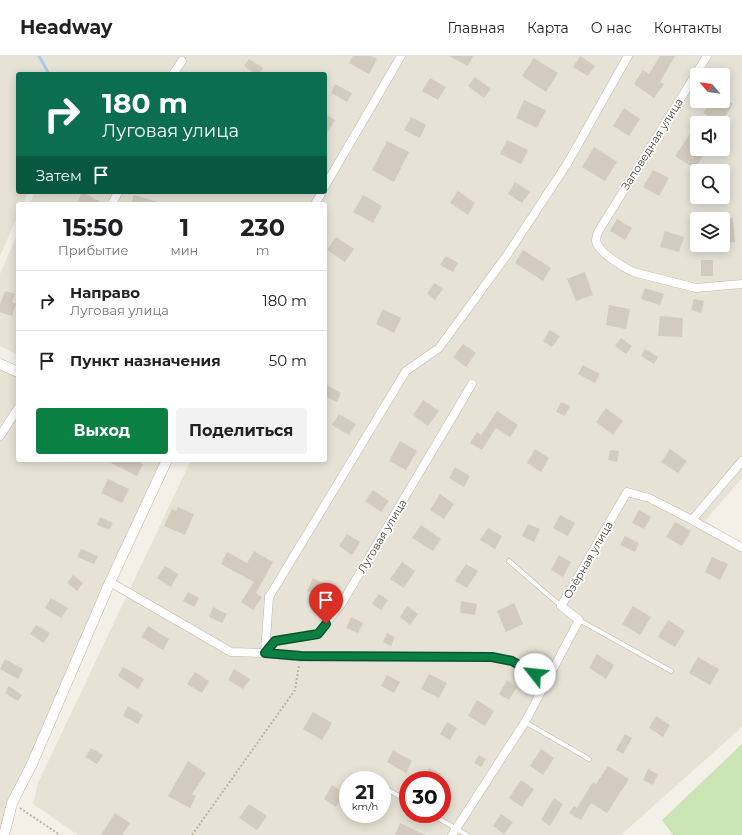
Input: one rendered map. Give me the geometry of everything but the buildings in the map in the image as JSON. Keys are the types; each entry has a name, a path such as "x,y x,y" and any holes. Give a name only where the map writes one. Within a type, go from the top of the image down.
{"street":[{"path":"327,183 401,56"},
{"path":"265,653 269,597 406,372 439,348 507,255 567,164 628,56"},
{"name":"Заповедная улица","path":"707,56 598,232 596,241 601,250 624,268 632,272 696,288 742,284"},
{"path":"175,72 182,61"},
{"path":"0,364 16,371"},
{"name":"Луговая улица","path":"265,653 275,641 318,634 332,616 342,603 472,384"},
{"path":"0,436 16,411"},
{"path":"692,520 742,461"},
{"path":"4,835 12,803 32,764 110,582 166,462"},
{"name":"Озёрная улица","path":"579,620 561,606 627,492 649,498 741,547"},
{"path":"110,582 231,652 301,656 492,657 512,661 547,681"},
{"path":"454,832 525,722 579,620"}],"lane":[{"path":"509,561 561,606"},
{"path":"579,620 671,671"},
{"path":"525,722 589,759"},
{"path":"442,823 454,832 467,835"}],"path":[{"path":"192,835 295,690 301,656"},
{"path":"12,803 60,835"}],"shaded area":[{"path":"0,56 742,56 742,478 705,521 742,545 742,727 621,835 78,835 33,804 38,783 190,462 327,462 327,202 31,202 34,194 327,194 327,72 16,72 16,194 27,194 24,202 16,202 16,220 0,256"},
{"path":"16,237 16,354 0,346 0,274"},
{"path":"0,364 16,371 16,462 166,462 0,830"}],"green space":[{"path":"742,744 742,835 673,835 662,820"}],"waterway":[{"path":"39,56 48,72"}],"route":[{"path":"326,624 318,634 275,641 265,653 301,656 492,657 512,661 535,674"}]}
